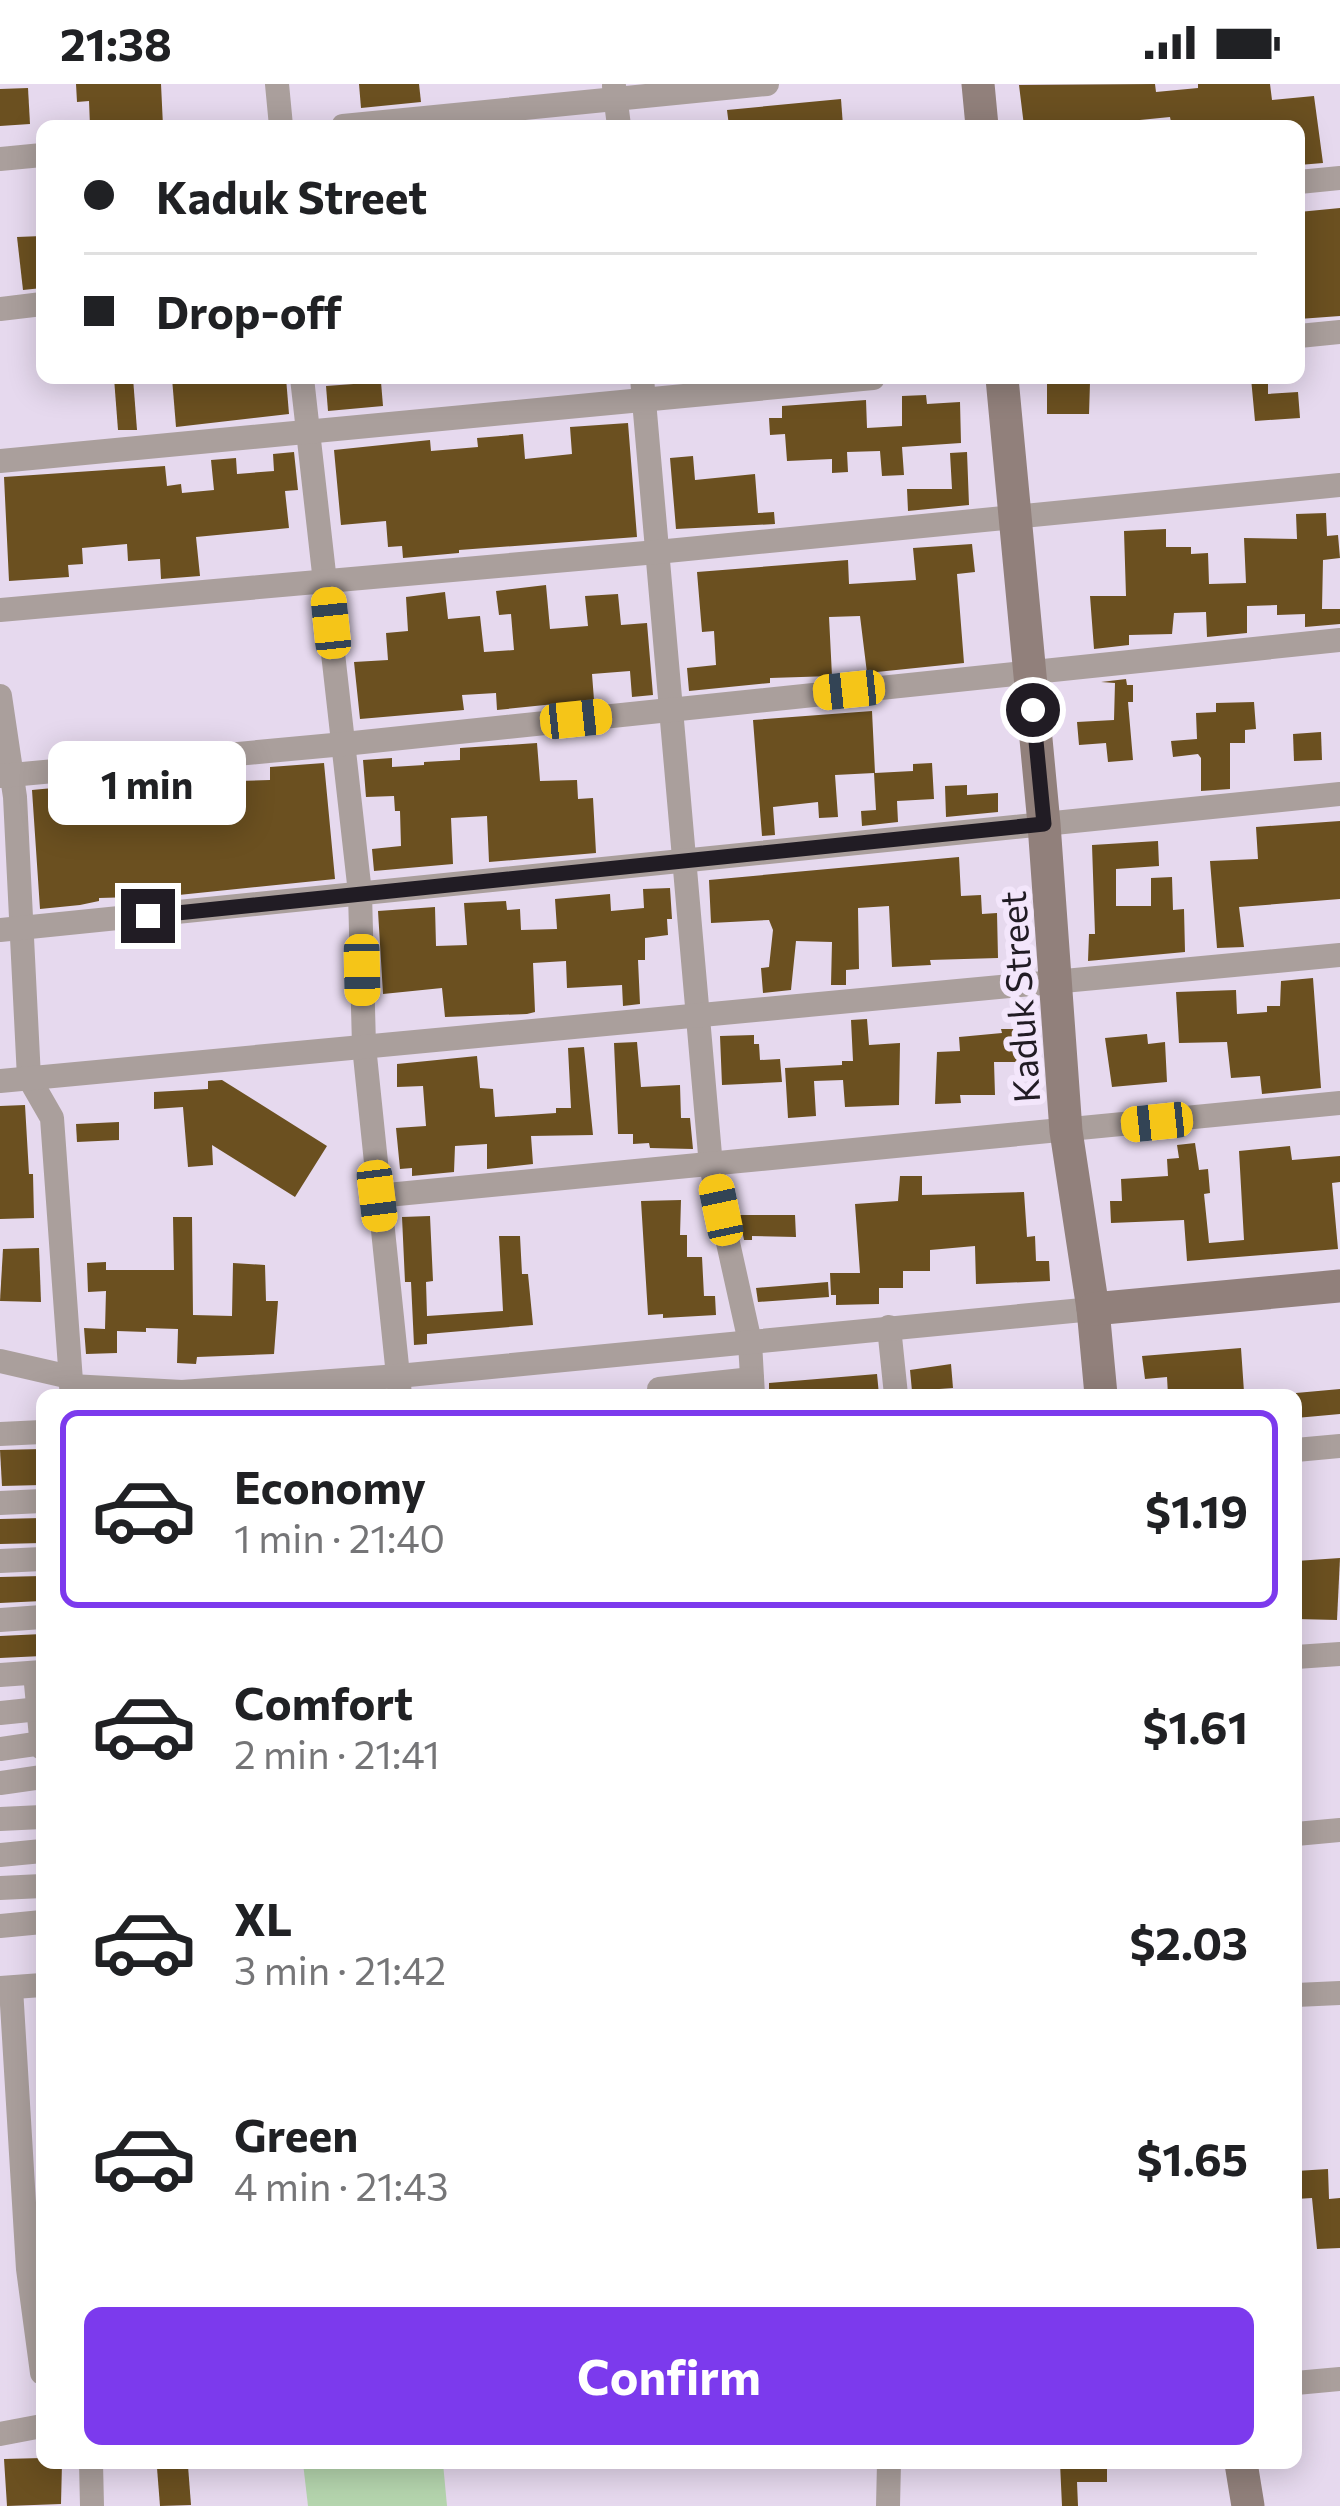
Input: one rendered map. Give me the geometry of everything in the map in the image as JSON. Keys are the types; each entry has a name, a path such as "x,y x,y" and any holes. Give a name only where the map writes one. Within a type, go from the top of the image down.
{"street":[{"path":"277,84 280,120"},
{"path":"417,120 616,104 767,84"},
{"path":"978,84 981,120"},
{"path":"0,159 36,156"},
{"path":"1305,181 1340,178"},
{"path":"0,309 36,305"},
{"path":"1305,336 1340,332"},
{"path":"303,384 360,893 364,1046 399,1385"},
{"path":"0,461 642,389 747,384"},
{"name":"Kaduk Street","path":"1003,384 1044,824 1066,1131 1094,1309 1101,1389"},
{"path":"642,389 711,1166 750,1342 752,1387 659,1389"},
{"path":"0,610 1340,485"},
{"path":"5,775 1340,640"},
{"path":"0,696 5,775 15,797 10,930 29,1078 52,1118 71,1386"},
{"path":"10,930 1340,794"},
{"path":"0,1081 1340,956"},
{"path":"377,1196 1340,1103"},
{"path":"285,1389 399,1385 889,1327 1340,1286"},
{"path":"889,1327 895,1389"},
{"path":"0,1361 71,1386 113,1389"},
{"path":"0,1434 36,1432"},
{"path":"1302,1450 1340,1447"},
{"path":"0,1503 36,1501"},
{"path":"0,1561 36,1559"},
{"path":"0,1620 36,1617"},
{"path":"1302,1657 1340,1654"},
{"path":"0,1675 36,1672"},
{"path":"0,1713 36,1709"},
{"path":"0,1748 36,1745"},
{"path":"0,1784 36,1778"},
{"path":"0,1819 36,1817"},
{"path":"1302,1833 1340,1830"},
{"path":"0,1856 36,1852"},
{"path":"0,1888 36,1886"},
{"path":"0,1927 36,1923"},
{"path":"34,2250 33,2183 5,1988 36,1985"},
{"path":"1302,1995 1340,1993"},
{"path":"1302,2382 1340,2379"},
{"path":"0,2434 36,2427"},
{"path":"91,2469 92,2506"},
{"path":"887,2469 888,2506"},
{"path":"1242,2469 1248,2506"}],"green space":[{"path":"304,2469 444,2469 447,2506 308,2506"}],"building":[{"path":"76,84 161,84 163,120 90,120 89,101 77,102"},
{"path":"359,84 419,84 421,102 361,108"},
{"path":"1155,84 1156,92 1198,88 1198,84 1270,84 1272,100 1314,96 1323,163 1305,164 1305,120 1023,120 1019,85"},
{"path":"28,88 30,124 0,126 0,89"},
{"path":"841,99 843,120 728,120 727,110"},
{"path":"1340,208 1340,316 1305,319 1305,211"},
{"path":"36,236 36,289 23,290 17,237"},
{"path":"114,384 133,384 137,430 118,430"},
{"path":"172,384 286,384 289,414 176,427"},
{"path":"381,384 383,406 328,411 326,386"},
{"path":"1047,384 1090,384 1089,414 1047,414"},
{"path":"1252,384 1268,384 1268,394 1298,392 1300,418 1255,421"},
{"path":"926,395 927,404 960,402 961,443 902,447 904,475 882,476 880,451 847,452 848,472 832,473 832,459 787,461 785,434 770,435 769,418 782,418 782,406 866,400 867,428 902,426 902,396"},
{"path":"628,423 637,537 403,558 402,546 388,547 386,521 341,525 334,450 430,440 431,451 478,447 477,438 523,434 525,459 572,454 570,427"},
{"path":"294,452 298,490 285,491 289,528 196,537 200,576 161,579 160,559 128,561 127,544 82,548 83,564 68,565 69,577 9,581 4,477 165,466 167,486 181,484 182,493 214,490 211,460 236,458 237,474 274,471 273,454"},
{"path":"967,452 969,505 908,511 907,489 952,489 950,453"},
{"path":"693,456 695,480 755,474 758,513 774,512 775,524 676,529 670,458"},
{"path":"1326,513 1327,536 1338,535 1340,558 1323,560 1322,609 1340,609 1340,624 1305,627 1305,614 1277,615 1277,605 1247,606 1247,633 1207,637 1206,612 1174,613 1172,634 1129,635 1129,645 1094,649 1090,596 1126,596 1124,531 1166,529 1166,547 1208,553 1209,584 1246,583 1244,538 1297,539 1296,514"},
{"path":"972,544 975,572 957,574 964,663 867,673 860,616 829,617 832,676 770,678 770,683 689,691 687,668 716,665 714,631 702,632 697,572 848,560 849,584 916,580 913,548"},
{"path":"546,585 550,629 588,626 585,596 618,594 621,625 647,623 653,695 632,697 630,671 592,674 594,700 497,710 496,693 462,695 464,710 360,719 354,662 388,660 386,633 408,631 406,597 445,592 448,619 480,616 484,652 514,650 511,614 499,615 496,591"},
{"path":"1126,679 1127,685 1133,685 1133,702 1128,702 1133,760 1108,762 1106,743 1079,745 1077,722 1114,720 1115,683 1101,682"},
{"path":"1254,702 1256,729 1245,730 1245,743 1230,743 1230,789 1201,791 1201,758 1198,754 1173,757 1171,741 1197,739 1196,713 1216,712 1216,703"},
{"path":"872,711 875,773 913,771 913,764 932,763 934,799 897,801 898,822 862,826 861,811 876,810 874,773 835,775 838,817 819,818 818,802 773,807 775,835 762,836 753,720"},
{"path":"1321,732 1322,760 1294,761 1293,734"},
{"path":"537,743 540,781 577,780 578,799 593,798 596,853 489,862 487,816 451,818 453,864 374,871 372,849 401,846 400,811 395,811 394,796 366,797 363,760 392,758 392,767 424,765 460,760 460,748"},
{"path":"324,763 335,879 169,896 99,898 40,909 32,790 136,781 137,789 164,787 164,794 199,793 198,776 236,774 237,781 270,780 270,767"},
{"path":"967,785 967,795 998,793 998,812 946,817 945,786"},
{"path":"1340,821 1340,899 1239,907 1244,947 1217,948 1210,861 1258,859 1256,827"},
{"path":"1158,841 1159,866 1116,869 1116,906 1151,906 1151,878 1172,877 1173,910 1184,909 1185,952 1088,961 1089,934 1095,934 1092,845"},
{"path":"959,857 961,896 981,895 982,914 997,913 998,958 930,960 931,965 892,967 889,906 858,908 859,969 846,970 846,985 831,985 832,942 796,941 791,990 763,993 761,968 769,967 773,930 769,920 711,923 709,880"},
{"path":"670,888 668,935 645,938 645,960 638,960 640,1004 623,1006 622,985 567,988 566,961 533,963 535,1012 527,1014 445,1017 442,988 383,994 378,911 435,907 436,946 467,945 464,903 506,901 507,910 520,909 521,930 557,929 555,899 610,894 611,911 644,908 643,889"},
{"path":"1313,978 1321,1088 1262,1094 1260,1076 1231,1078 1227,1042 1179,1043 1176,992 1236,990 1237,1014 1267,1012 1267,1006 1280,1006 1281,981"},
{"path":"867,1019 869,1045 900,1043 899,1105 845,1107 843,1080 814,1081 816,1116 788,1118 785,1068 853,1061 851,1020"},
{"path":"1001,1029 1019,1029 1020,1062 994,1062 995,1095 960,1095 961,1103 935,1104 937,1052 960,1051 959,1037 1002,1033"},
{"path":"1147,1034 1148,1044 1165,1042 1167,1082 1112,1087 1105,1038"},
{"path":"754,1035 760,1060 780,1059 782,1082 722,1085 720,1036"},
{"path":"637,1042 641,1087 680,1085 681,1118 690,1118 693,1149 650,1148 649,1143 633,1144 633,1134 618,1134 614,1043"},
{"path":"584,1047 593,1135 531,1136 533,1164 487,1169 487,1144 455,1146 454,1172 412,1176 412,1168 400,1169 396,1128 426,1126 423,1086 397,1087 397,1064 477,1056 480,1088 493,1089 495,1117 556,1113 556,1108 571,1108 568,1048"},
{"path":"222,1080 327,1146 295,1197 212,1145 213,1165 188,1167 183,1107 154,1109 154,1092 208,1089 208,1081"},
{"path":"25,1105 34,1218 0,1219 0,1106"},
{"path":"119,1122 119,1140 77,1142 76,1124"},
{"path":"1195,1143 1199,1170 1208,1169 1210,1193 1204,1194 1209,1243 1244,1240 1239,1151 1290,1146 1292,1160 1340,1156 1340,1182 1332,1183 1338,1249 1187,1261 1184,1220 1111,1223 1110,1201 1122,1201 1121,1179 1168,1176 1167,1159 1179,1158 1177,1145"},
{"path":"900,1176 922,1176 922,1195 1024,1192 1027,1237 1035,1236 1036,1261 1049,1261 1050,1281 976,1284 975,1246 930,1250 930,1271 903,1271 903,1288 879,1288 879,1304 836,1305 830,1273 860,1273 855,1204 898,1201"},
{"path":"681,1200 680,1235 687,1235 687,1257 702,1257 704,1296 715,1296 716,1315 648,1315 641,1201"},
{"path":"739,1215 795,1215 796,1237 744,1240"},
{"path":"430,1216 433,1281 426,1282 427,1316 503,1311 499,1236 520,1236 533,1325 427,1334 427,1344 414,1345 402,1217"},
{"path":"173,1217 192,1217 193,1315 232,1316 233,1263 265,1265 266,1301 278,1301 274,1354 197,1357 196,1364 177,1363 178,1329 146,1328 146,1332 117,1331 117,1353 86,1354 84,1328 105,1329 106,1291 88,1292 87,1263 106,1262 106,1270 174,1270"},
{"path":"39,1248 41,1302 0,1301 3,1249"},
{"path":"828,1282 829,1297 758,1302 756,1288"},
{"path":"1241,1348 1244,1389 1168,1389 1167,1377 1145,1379 1142,1356"},
{"path":"951,1364 953,1388 912,1389 910,1370"},
{"path":"877,1374 878,1389 769,1389 769,1383"},
{"path":"1340,1389 1340,1414 1302,1417 1302,1392"},
{"path":"36,1449 36,1485 2,1486 0,1450"},
{"path":"36,1518 36,1543 0,1544 0,1519"},
{"path":"1340,1558 1337,1620 1302,1619 1302,1561"},
{"path":"36,1576 36,1601 0,1603 0,1577"},
{"path":"36,1634 36,1656 0,1658 0,1636"},
{"path":"1328,2169 1329,2199 1340,2198 1340,2248 1317,2249 1312,2198 1302,2199 1302,2171"},
{"path":"36,2458 36,2469 62,2469 61,2504 7,2506 4,2459"},
{"path":"157,2469 188,2469 191,2505 160,2506"},
{"path":"1060,2469 1107,2469 1107,2482 1077,2482 1078,2506 1062,2506"}],"route":[{"path":"148,916 1044,824 1033,710"}]}
